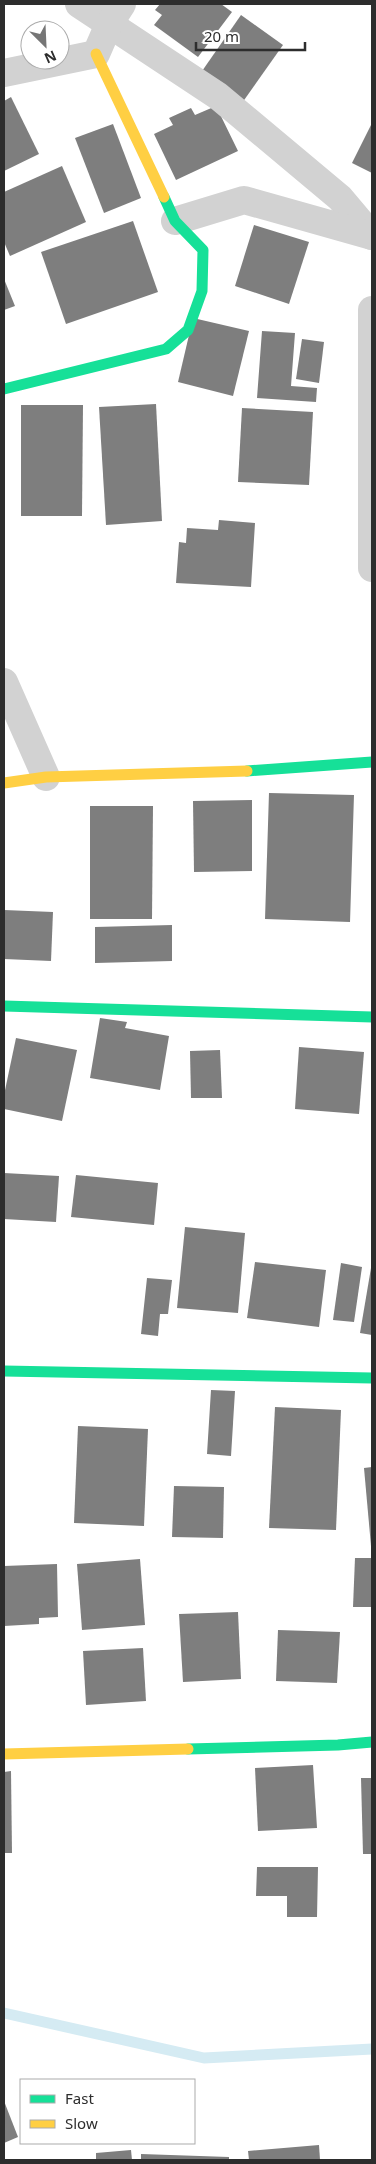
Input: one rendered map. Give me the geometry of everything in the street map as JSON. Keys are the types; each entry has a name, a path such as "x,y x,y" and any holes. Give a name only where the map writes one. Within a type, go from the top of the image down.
{"street":[{"path":"79,4 116,14 340,198 372,236"},
{"path":"96,54 116,14"},
{"path":"4,73 96,54"},
{"path":"4,389 166,349 188,330 202,291 203,250 175,221 96,54"},
{"path":"175,221 244,200 372,236"},
{"path":"372,310 372,568"},
{"path":"4,682 46,777"},
{"path":"4,783 46,777 232,772 372,762"},
{"path":"4,1006 372,1017"},
{"path":"4,1371 372,1378"},
{"path":"4,1754 338,1746 372,1742"}],"building":[{"path":"160,4 221,4 232,12 198,57 154,25 162,15 155,10"},
{"path":"241,15 283,45 242,103 200,74"},
{"path":"11,97 39,154 4,171 4,101"},
{"path":"216,106 238,151 176,180 154,134 173,125 169,118 191,108 195,115"},
{"path":"372,123 372,173 352,163"},
{"path":"113,124 141,198 104,213 75,138"},
{"path":"62,166 86,222 10,256 4,242 4,192"},
{"path":"133,221 158,292 66,324 41,252"},
{"path":"254,225 309,242 289,304 235,286"},
{"path":"4,279 15,306 4,310"},
{"path":"193,318 249,331 233,396 178,382"},
{"path":"262,331 295,333 291,386 317,388 316,402 257,398"},
{"path":"302,339 324,342 319,383 296,379"},
{"path":"156,404 162,521 106,525 99,407"},
{"path":"21,405 83,405 82,516 21,516"},
{"path":"242,408 313,412 309,485 238,482"},
{"path":"219,520 255,523 251,587 176,583 179,542 186,543 187,528 218,530"},
{"path":"269,793 354,795 350,922 265,919"},
{"path":"252,800 252,871 194,872 193,801"},
{"path":"90,806 153,806 152,919 90,919"},
{"path":"4,910 53,912 51,961 4,959"},
{"path":"172,925 172,961 95,963 95,927"},
{"path":"100,1018 127,1022 125,1028 169,1036 160,1090 90,1078"},
{"path":"16,1038 77,1050 62,1121 4,1109 4,1095"},
{"path":"299,1047 364,1052 359,1114 295,1109"},
{"path":"220,1050 222,1098 191,1098 190,1051"},
{"path":"4,1173 59,1176 56,1222 4,1219"},
{"path":"76,1175 158,1183 154,1225 71,1217"},
{"path":"185,1227 245,1233 238,1313 177,1308"},
{"path":"255,1262 326,1270 319,1327 247,1318"},
{"path":"341,1263 362,1267 354,1322 333,1320"},
{"path":"372,1268 372,1335 360,1333"},
{"path":"147,1278 172,1280 168,1314 160,1314 158,1336 141,1334"},
{"path":"211,1390 235,1391 231,1456 207,1454"},
{"path":"275,1407 341,1410 336,1530 269,1528"},
{"path":"78,1426 148,1429 144,1526 74,1523"},
{"path":"372,1467 372,1546 371,1546 364,1468"},
{"path":"174,1486 224,1487 223,1538 172,1537"},
{"path":"355,1558 372,1558 372,1607 353,1607"},
{"path":"140,1559 145,1625 82,1630 77,1564"},
{"path":"57,1564 58,1617 39,1618 39,1624 4,1626 4,1566"},
{"path":"238,1612 241,1679 183,1682 179,1614"},
{"path":"278,1630 340,1632 337,1683 276,1681"},
{"path":"143,1648 146,1701 86,1705 83,1651"},
{"path":"313,1765 317,1828 258,1831 255,1768"},
{"path":"11,1771 12,1853 4,1853 4,1772"},
{"path":"361,1778 372,1778 372,1854 363,1854"},
{"path":"257,1867 318,1867 317,1917 287,1917 287,1896 256,1896"},
{"path":"4,2101 18,2137 4,2143"},
{"path":"319,2145 320,2160 249,2160 248,2151"},
{"path":"131,2150 132,2160 96,2160 96,2153"},
{"path":"141,2154 229,2157 229,2160 141,2160"}],"waterway":[{"path":"4,2013 204,2058 372,2049"}],"traffic: fast":[{"path":"4,389 166,349 188,330 202,291 203,250 175,221 164,197"},
{"path":"247,771 372,762"},
{"path":"4,1006 372,1017"},
{"path":"4,1371 372,1378"},
{"path":"188,1749 338,1745 372,1742"}],"traffic: slow":[{"path":"96,54 164,197"},
{"path":"4,783 46,777 247,771"},
{"path":"4,1754 188,1749"}]}
